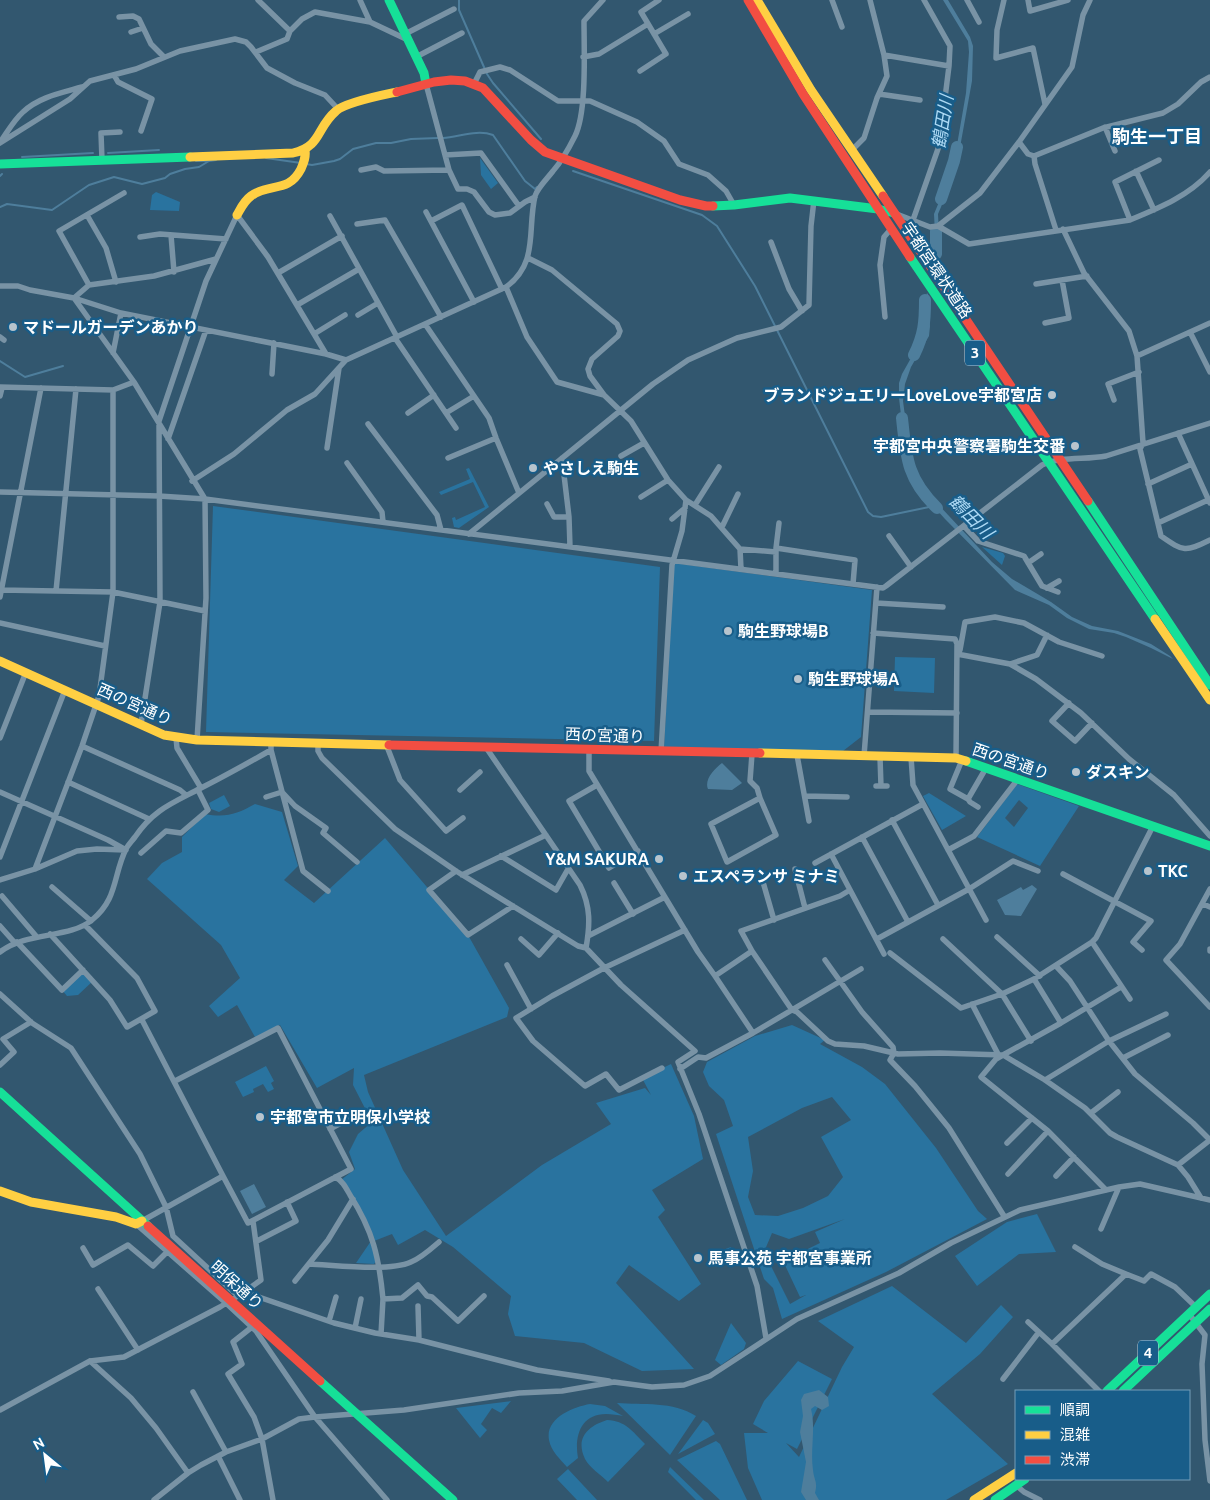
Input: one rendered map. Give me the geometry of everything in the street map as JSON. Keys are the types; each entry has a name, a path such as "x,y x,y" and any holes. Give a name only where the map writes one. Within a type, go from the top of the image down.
{"street":[{"path":"258,0 290,32"},
{"path":"360,0 370,22"},
{"path":"389,0 424,73 449,170 458,189 467,189 474,192 489,212 495,215 510,213 535,197"},
{"path":"192,481 234,454 287,410 315,394 346,360 504,288 516,280 528,258 537,191 562,158 576,135 582,102 584,21 603,0"},
{"path":"640,71 666,54 640,12 659,0"},
{"path":"832,0 842,27"},
{"path":"852,150 864,138 887,76 884,55 870,0"},
{"path":"913,220 939,146 950,66 950,46 924,0"},
{"path":"967,0 979,22"},
{"path":"1004,0 997,30 996,58 1033,48 1045,104"},
{"path":"1028,0 1030,11 1068,0"},
{"path":"0,164 305,150 314,143 324,124 338,109 426,84 451,80 474,84 483,88 545,152 680,200 706,206 734,205 790,198 814,200 878,209 930,227 938,226 980,193 1072,67 1083,15 1090,0"},
{"name":"宇都宮環状道路","path":"753,2 1210,685"},
{"name":"宇都宮環状道路","path":"753,2 803,94 891,229 1210,700"},
{"path":"407,37 454,9"},
{"path":"256,52 287,39 290,32 302,19 315,12 370,22 407,37"},
{"path":"654,34 688,14"},
{"path":"118,17 133,16 139,19 151,44 164,58"},
{"path":"583,57 599,54 648,24"},
{"path":"131,32 143,28"},
{"path":"416,57 462,33"},
{"path":"85,86 38,101 23,112 0,143 70,99 85,86 90,81 136,70 180,51 235,39 246,42 256,52 266,68 325,96 338,109"},
{"path":"884,55 950,66"},
{"path":"474,84 481,72 500,67 510,70 558,101 590,101 638,122 664,141 679,164 708,175 714,180 726,191 734,205"},
{"path":"114,75 118,82 152,99 141,131"},
{"path":"1019,142 1028,154 1034,156 1105,127 1164,113 1178,104 1201,82 1210,77"},
{"path":"879,94 920,100"},
{"path":"1105,127 1115,151"},
{"path":"102,160 101,133 120,132"},
{"path":"142,724 160,602 158,422 206,280 243,203 256,192 288,184 294,179 306,158 305,150"},
{"path":"445,155 481,153 520,206"},
{"path":"1034,156 1056,230"},
{"path":"1130,220 1115,182 1158,160"},
{"path":"361,170 376,167 384,171 449,170"},
{"path":"1136,171 1154,210"},
{"path":"938,226 969,244 1130,220 1188,192 1210,172"},
{"path":"89,285 59,231 124,193"},
{"path":"469,534 620,410 688,360 737,338 778,328 809,304 811,226 814,200"},
{"path":"431,222 462,205 527,336 557,382 604,395"},
{"path":"426,212 474,302"},
{"path":"87,215 106,248 116,282"},
{"path":"237,215 278,273 326,354"},
{"path":"330,216 396,337 456,428"},
{"path":"357,224 385,220 441,317"},
{"path":"885,317 880,265 884,237 891,229"},
{"path":"1064,229 1087,276 1129,331 1138,356 1143,443 1140,448 1162,536 1178,547 1190,550 1210,540"},
{"path":"140,237 160,234 226,239"},
{"path":"171,235 174,272"},
{"path":"278,273 342,236"},
{"path":"771,242 789,289 802,310"},
{"path":"528,258 552,270 617,324 620,331 618,336 592,359 588,369 590,376 604,395 631,421 668,480 686,500 711,516 740,549 741,570"},
{"path":"74,298 89,285 174,272 216,259"},
{"path":"297,306 359,268"},
{"path":"1036,284 1087,276"},
{"path":"1046,323 1069,318 1062,280"},
{"path":"0,286 18,286 74,298 121,313 274,343 346,360"},
{"path":"74,298 134,382 204,499 205,611 197,740"},
{"path":"358,315 378,303"},
{"path":"114,353 121,313"},
{"path":"314,334 345,315"},
{"path":"1138,356 1210,323"},
{"path":"425,324 489,418 519,493"},
{"path":"168,439 206,330"},
{"path":"1190,332 1210,372"},
{"path":"272,374 274,343"},
{"path":"327,448 340,367"},
{"path":"1114,400 1108,384 1138,372"},
{"path":"0,396 1,388 113,390 134,382"},
{"path":"40,388 0,592 113,592 205,611"},
{"path":"56,591 76,389"},
{"path":"35,869 97,704 113,592 113,390"},
{"path":"408,413 434,395"},
{"path":"446,414 474,396"},
{"path":"0,492 204,499 877,588 886,586 1042,465 1061,460 1097,458 1210,423"},
{"path":"368,424 437,515 441,530"},
{"path":"1158,523 1209,502 1178,433"},
{"path":"448,458 496,438"},
{"path":"621,456 644,443"},
{"path":"562,458 569,517 570,547"},
{"path":"347,463 382,512 383,522"},
{"path":"1148,484 1192,464"},
{"path":"695,505 719,467"},
{"path":"641,498 668,480"},
{"path":"722,527 738,494"},
{"path":"661,752 673,560 682,531 686,500"},
{"path":"547,504 554,517 569,517"},
{"path":"672,519 686,508"},
{"path":"776,574 779,523"},
{"path":"963,527 978,541 1024,556 1042,586 1058,592"},
{"path":"889,536 911,567"},
{"path":"740,549 776,550 855,560 853,584"},
{"path":"1028,563 1041,554"},
{"path":"1047,588 1059,581"},
{"path":"864,756 877,588"},
{"path":"876,603 943,607"},
{"path":"958,654 966,622 995,617 1024,623 1059,642 1102,656"},
{"path":"0,623 105,646"},
{"path":"873,632 955,639 958,654 956,713 959,759 950,789 978,807"},
{"path":"1010,664 1037,654 1047,635"},
{"path":"958,654 1010,664 1036,679 1092,723 1130,759 1174,795 1210,836"},
{"name":"西の宮通り","path":"0,661 176,738 271,746 318,742 959,759 1210,846"},
{"path":"0,738 26,672"},
{"path":"0,857 65,690"},
{"path":"1069,704 1052,721 1075,741 1092,723"},
{"path":"868,712 956,713"},
{"path":"141,853 166,832 181,833 208,810 199,789 176,748 176,738"},
{"path":"318,742 318,751 322,758 390,825 459,873 578,946 586,948 604,968 695,1051 698,1057"},
{"path":"386,744 400,780 446,831 463,818"},
{"path":"82,746 180,790 186,795"},
{"path":"0,952 16,942 88,923 100,913 110,899 126,850 148,819 158,811 271,746 303,871 328,891"},
{"path":"485,746 587,898 589,911 586,948"},
{"path":"589,750 589,771 597,785 685,930 754,1033"},
{"path":"752,754 750,781 757,788 776,835 726,862 711,824 760,798"},
{"path":"797,755 809,821"},
{"path":"880,757 881,786"},
{"path":"911,757 913,785 986,920"},
{"path":"968,799 986,768"},
{"path":"460,790 480,772"},
{"path":"948,850 974,836 1018,780"},
{"path":"68,782 148,819"},
{"path":"597,785 569,801 609,868 638,851"},
{"path":"0,792 108,840 126,850"},
{"path":"266,797 282,792"},
{"path":"282,792 295,806 326,828 323,833 358,862"},
{"path":"805,796 847,797"},
{"path":"816,863 923,804"},
{"path":"892,820 938,905"},
{"path":"831,854 877,940 887,953 961,1008 1002,994 1037,977 1092,942 1099,932 1153,826"},
{"path":"513,906 468,936 429,890 459,873 546,835"},
{"path":"862,837 908,922"},
{"path":"0,880 35,869 77,851 97,849 126,850"},
{"path":"501,856 556,890 568,870"},
{"path":"877,940 969,889 1013,861 1038,871"},
{"path":"796,869 805,908"},
{"path":"1063,874 1151,921 1133,942 1142,950"},
{"path":"764,882 774,920"},
{"path":"614,883 632,914"},
{"path":"50,934 110,1000 127,1028 155,1011 137,978 88,923 52,887"},
{"path":"1210,889 1180,944 1166,960 1210,1007"},
{"path":"850,890 840,896 741,932 792,1010 798,1012 828,1040 835,1044 864,1046 898,1054 1001,1054 1031,1041 1121,987"},
{"path":"2,896 36,936"},
{"path":"588,936 665,897"},
{"path":"1202,904 1210,907"},
{"path":"0,926 62,990 83,970"},
{"path":"662,1068 619,1090 606,1074 585,1086 534,1042 516,1018 604,968 685,930"},
{"path":"521,940 539,955 558,933"},
{"path":"997,937 1037,977 1061,1023"},
{"path":"944,939 1002,994 1031,1041"},
{"path":"1092,942 1130,999"},
{"path":"715,976 752,951"},
{"path":"825,960 862,1012 892,1047 894,1053 890,1060 922,1093 949,1128 1004,1216"},
{"path":"507,965 531,1009"},
{"path":"1056,966 1070,981 1109,1041 1135,1074 1194,1123 1210,1140 1178,1165"},
{"path":"680,1069 698,1057 706,1058 754,1033 861,969"},
{"path":"0,994 30,1022 71,1048 140,1154 166,1207 173,1236 232,1300 315,1416 387,1500"},
{"path":"972,1004 1001,1054 1044,1080 1091,1113 1116,1137 1178,1165 1201,1198"},
{"path":"1044,1080 1109,1041 1166,1014"},
{"path":"142,1020 248,1223 351,1169 278,1028 175,1081"},
{"path":"0,1065 14,1052 3,1039 30,1022"},
{"path":"1123,1058 1168,1035"},
{"path":"695,1051 678,1062 699,1114 756,1286 766,1338"},
{"path":"1001,1054 981,1076 1048,1132 1106,1190"},
{"name":"明保通り","path":"0,1092 139,1223 232,1300 453,1500"},
{"path":"1091,1113 1118,1092"},
{"path":"330,1129 363,1111"},
{"path":"1007,1144 1032,1118"},
{"path":"1008,1174 1048,1132"},
{"path":"1056,1176 1074,1157"},
{"path":"139,1223 223,1176"},
{"path":"335,1177 341,1180 353,1199 374,1241 380,1267 383,1299 380,1334"},
{"path":"244,1292 329,1321 380,1334 419,1340 538,1370 652,1387 684,1385 710,1376 797,1319 899,1273 1004,1216 1020,1210 1119,1187 1140,1184 1210,1200"},
{"path":"1100,1229 1119,1187"},
{"path":"0,1191 31,1202 139,1223 168,1251 232,1300"},
{"path":"296,1281 328,1240 353,1199"},
{"path":"257,1241 296,1221 287,1202"},
{"path":"0,1410 90,1361 124,1357 232,1300 261,1280 253,1220"},
{"path":"309,1264 392,1267 410,1262 439,1242"},
{"path":"83,1248 93,1265 128,1245 153,1266 168,1251"},
{"path":"1076,1247 1102,1264 1144,1281 1151,1274 1175,1287 1196,1308"},
{"path":"1052,1344 1126,1274"},
{"path":"383,1299 402,1298 418,1285 427,1296 432,1297 458,1321 484,1296"},
{"path":"98,1289 138,1350"},
{"name":"4","path":"1108,1390 1210,1294"},
{"path":"329,1321 336,1297"},
{"path":"356,1328 361,1298"},
{"path":"418,1306 419,1340"},
{"name":"4","path":"1125,1390 1210,1309"},
{"path":"1189,1314 1205,1335 1202,1364 1210,1482"},
{"path":"1028,1322 1098,1390"},
{"path":"252,1327 233,1342 242,1364 228,1374 254,1417 262,1438 273,1500"},
{"path":"1003,1379 1039,1332"},
{"path":"90,1361 131,1398 156,1428 188,1473"},
{"path":"156,1500 188,1473 218,1456 299,1420 315,1416 404,1410 518,1393 562,1391 614,1382"},
{"path":"193,1392 226,1452"},
{"path":"218,1456 240,1500"},
{"path":"974,1500 1015,1474"},
{"path":"995,1500 1024,1480"},
{"path":"1017,1486 1040,1500"}],"shaded area":[{"path":"943,0 948,0 970,37 973,46 972,81 957,164 953,179 938,214 940,255 936,255 934,214 953,168 966,93 969,52 968,41"},
{"path":"480,158 498,183 491,189 481,175"},
{"path":"156,192 180,202 179,211 150,210 152,195"},
{"path":"927,293 929,296 927,309 930,326 929,336 911,367 905,384 903,401 912,469 921,486 992,562 1012,579 1072,617 1092,626 1118,631 1151,644 1173,659 1126,637 1089,629 1067,618 1049,605 1015,590 917,488 907,466 899,383 925,333 924,303"},
{"path":"469,468 489,507 459,528 454,527 452,518 455,517 456,520 485,507 473,482 441,495 439,492 470,479 466,469"},
{"path":"213,506 660,567 654,741 206,732"},
{"path":"982,547 1003,553 1005,556 1002,565"},
{"path":"674,563 872,590 861,737 843,751 664,748"},
{"path":"895,657 935,658 934,693 894,691"},
{"path":"722,763 742,783 732,790 708,789 707,782 709,778 713,771"},
{"path":"1017,784 1079,806 1040,866 977,837","holes":["1019,800 1028,808 1014,827 1005,818"]},
{"path":"929,793 966,816 942,830 923,796"},
{"path":"224,795 230,806 219,812 211,809 209,803"},
{"path":"255,804 282,812 298,866 284,880 314,903 385,838 468,935 509,1008 507,1017 364,1075 368,1092 403,1170 446,1236 542,1165 611,1124 596,1103 645,1088 651,1095 642,1078 671,1064 694,1116 703,1159 652,1190 665,1210 658,1217 701,1284 679,1301 629,1265 616,1283 694,1369 642,1371 584,1343 515,1336 508,1314 511,1296 453,1247 425,1230 398,1245 392,1234 374,1241 341,1180 355,1169 349,1152 358,1134 372,1122 353,1085 354,1068 317,1088 280,1025 255,1037 237,1005 218,1017 209,1006 240,978 221,945 147,879 162,863 182,852 182,837 205,814 219,816 231,814"},
{"path":"1032,885 1037,889 1021,916 1005,915 997,900 1021,887 1023,890"},
{"path":"83,970 93,981 78,995 67,996 62,990"},
{"path":"792,1025 825,1040 820,1044 862,1067 885,1084 936,1148 978,1211 987,1219 886,1272 782,1319 773,1288 764,1279 716,1134 733,1126 724,1100 709,1086 703,1072 707,1062 755,1036","holes":["832,1097 851,1120 821,1137 843,1177 828,1196 803,1208 778,1216 755,1215 748,1197 753,1171 748,1137 802,1108","845,1219 815,1232 820,1243 783,1261 800,1297 806,1295 790,1304 764,1252 772,1233 789,1239"]},
{"path":"266,1066 274,1081 271,1083 274,1089 268,1092 263,1084 253,1089 254,1092 243,1097 235,1082"},
{"path":"254,1184 266,1207 252,1214 240,1191"},
{"path":"1037,1214 1056,1252 1019,1254 977,1286 955,1256 1007,1222"},
{"path":"371,1241 377,1260 374,1264 356,1263"},
{"path":"731,1247 735,1261 718,1267 714,1262 716,1256 719,1252"},
{"path":"892,1286 966,1343 1001,1305 1013,1317 980,1354 932,1394 1008,1464 946,1500 762,1500 748,1468 744,1433 768,1433 753,1424 764,1401 798,1361 832,1379 797,1449 786,1443 799,1457 842,1367 854,1347 818,1321"},
{"path":"731,1323 746,1343 744,1349 721,1365 715,1360"},
{"path":"819,1390 828,1397 829,1406 822,1410 815,1406 811,1409 813,1424 813,1474 816,1483 815,1493 819,1500 806,1500 801,1492 806,1462 800,1432 803,1416 801,1400 804,1394"},
{"path":"511,1401 501,1413 492,1408 481,1424 487,1430 480,1438 456,1408"},
{"path":"617,1403 668,1406 687,1411 696,1416 670,1455"},
{"path":"590,1404 605,1406 623,1416 597,1415 585,1422 577,1442 578,1458 567,1467 556,1455 550,1444 549,1432 551,1426 569,1411"},
{"path":"607,1420 624,1425 645,1444 608,1482 592,1468 582,1452 585,1434 589,1429"},
{"path":"703,1420 708,1423 715,1434 678,1454"},
{"path":"716,1441 720,1444 747,1500 720,1500 677,1460"},
{"path":"670,1467 704,1500 696,1500 668,1472"},
{"path":"568,1469 597,1500 577,1500 557,1479"}],"waterway":[{"path":"459,0 459,10 487,74 541,139"},
{"path":"443,138 474,133 493,135 525,181 535,189 537,187"},
{"path":"306,164 312,165 334,161 340,159 353,149 376,143 438,138"},
{"name":"鶴田川","path":"941,199 957,147"},
{"path":"108,153 159,150"},
{"path":"22,157 93,153"},
{"path":"266,158 301,163"},
{"path":"0,207 7,204 52,210 89,185 114,177 142,184 216,160"},
{"path":"196,161 209,161"},
{"path":"573,171 702,215 717,226 755,286 868,512 873,516 881,517 934,506"},
{"name":"鶴田川","path":"936,231 936,254"},
{"name":"鶴田川","path":"914,355 923,328 925,300"},
{"path":"0,361 25,377 63,366"},
{"name":"鶴田川","path":"902,418 910,467 919,487 937,508"}],"traffic: fast":[{"path":"389,0 424,73 426,84"},
{"path":"0,164 190,157"},
{"path":"713,206 790,198 878,209 894,213"},
{"path":"910,257 1155,619"},
{"path":"1088,501 1210,685"},
{"path":"966,761 1210,846"},
{"path":"0,1092 148,1226"},
{"path":"1108,1390 1210,1294"},
{"path":"1124,1390 1210,1309"},
{"path":"320,1381 453,1500"},
{"path":"995,1500 1024,1480"}],"traffic: slow":[{"path":"757,0 811,90 883,196"},
{"path":"190,157 293,153 309,146 330,117 341,108 365,99 397,92"},
{"path":"237,215 251,196 265,189 284,185 296,177 304,162 305,150"},
{"path":"1155,619 1210,700"},
{"path":"0,661 164,735 197,740 389,745"},
{"path":"760,753 956,758 966,761"},
{"path":"0,1191 31,1202 116,1217 136,1224 142,1221"},
{"path":"974,1500 1015,1474"}],"traffic: jam":[{"path":"748,0 803,94 910,257"},
{"path":"397,92 434,82 465,81 483,88 531,140 545,152 680,200 713,206"},
{"path":"883,196 1088,501"},
{"path":"389,745 760,753"},
{"path":"148,1226 320,1381"}],"place":[{"name":"マドールガーデンあかり","path":"13,327"},
{"name":"ブランドジュエリーLoveLove宇都宮店","path":"1052,395"},
{"name":"宇都宮中央警察署駒生交番","path":"1075,446"},
{"name":"やさしえ駒生","path":"533,468"},
{"name":"駒生野球場B","path":"728,631"},
{"name":"駒生野球場A","path":"798,679"},
{"name":"ダスキン","path":"1076,772"},
{"name":"Y&M SAKURA","path":"659,859"},
{"name":"TKC","path":"1148,871"},
{"name":"エスペランサ ミナミ","path":"683,876"},
{"name":"宇都宮市立明保小学校","path":"260,1117"},
{"name":"馬事公苑 宇都宮事業所","path":"698,1258"}],"district":[{"name":"駒生一丁目","path":"1157,137"}]}
